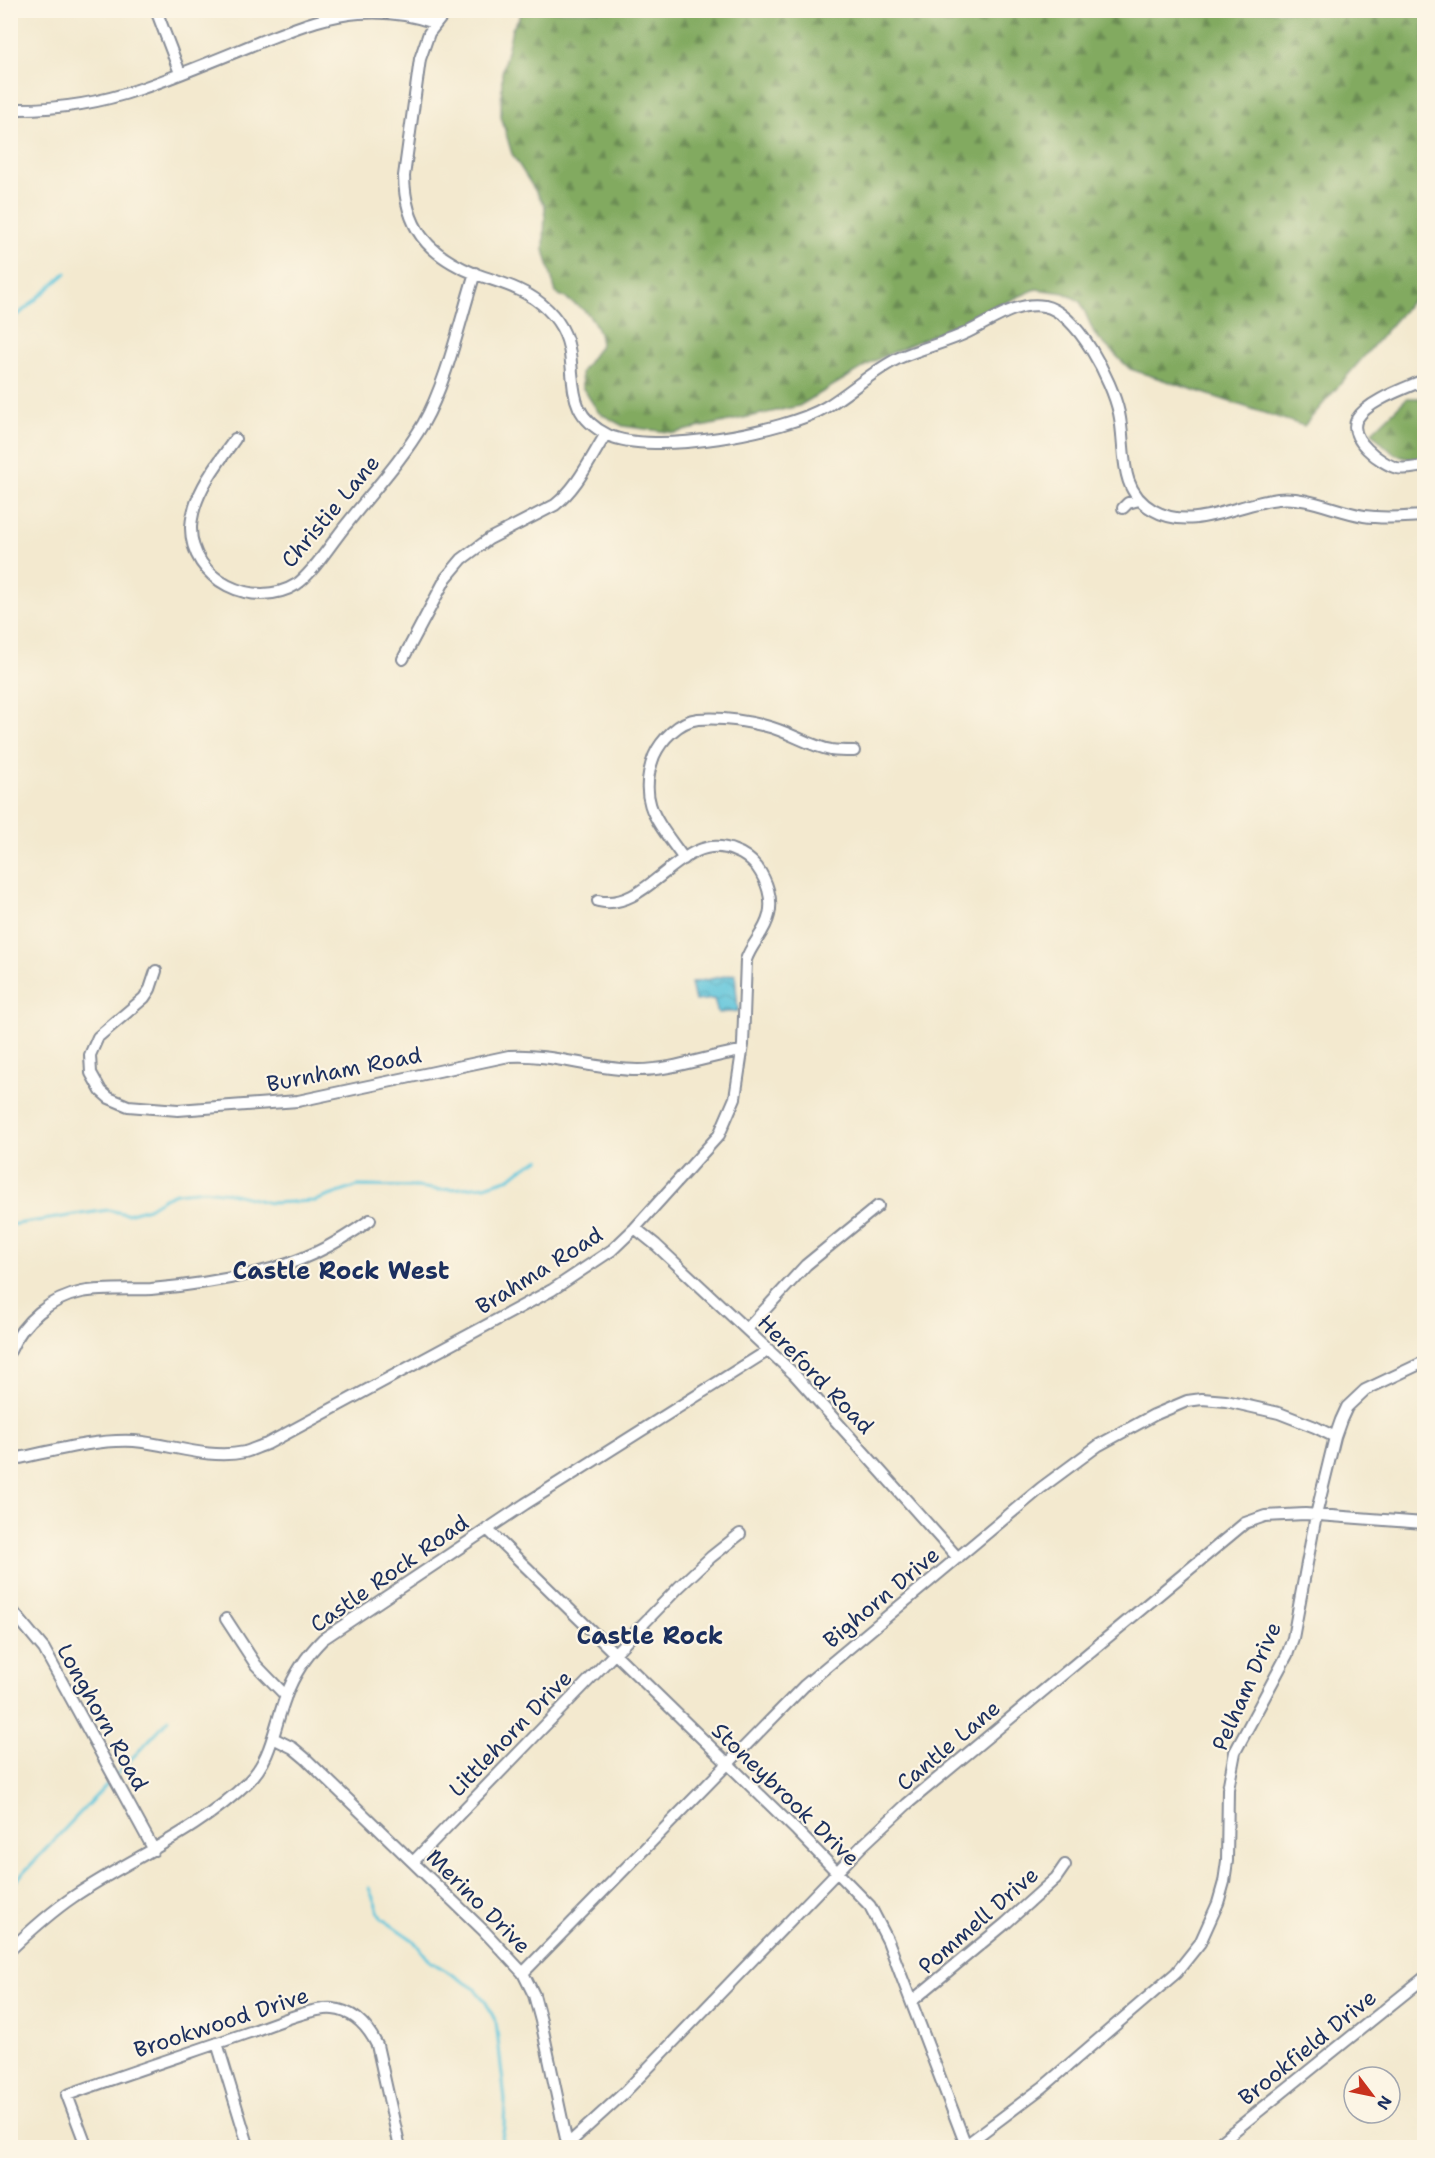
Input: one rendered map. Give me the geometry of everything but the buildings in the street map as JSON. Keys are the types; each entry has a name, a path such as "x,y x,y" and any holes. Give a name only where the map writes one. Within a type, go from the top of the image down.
{"street":[{"path":"156,10 180,74"},
{"path":"447,10 435,23 425,42 420,59 404,176 404,193 412,221 429,246 449,263 525,292 550,312 564,333 569,347 571,380 577,405 589,421 606,434 645,443 694,442 723,438 786,423 825,408 896,360 952,340 1021,307 1042,306 1053,309 1071,321 1106,378 1119,413 1126,476 1130,487 1139,500 1159,514 1184,518 1214,515 1283,499 1322,504 1364,516 1394,518 1425,516"},
{"path":"10,110 78,106 140,89 292,30 343,15 385,12 435,23"},
{"name":"Christie Lane","path":"235,439 206,480 198,498 191,525 194,548 208,571 235,590 259,594 285,590 304,578 420,430 445,371 475,273"},
{"path":"1425,380 1372,405 1357,419 1355,429 1356,435 1369,450 1389,465 1401,469 1425,466"},
{"path":"403,660 427,611 450,572 475,548 555,505 565,497 574,487 606,434"},
{"path":"1123,508 1128,503 1139,500"},
{"path":"684,859 652,812 646,789 650,767 658,747 676,728 696,719 767,726 830,750 854,752"},
{"name":"Brahma Road","path":"10,1460 113,1442 135,1441 219,1453 244,1452 267,1444 552,1290 612,1250 635,1228 719,1135 735,1098 742,1051 746,960 748,952 764,930 769,918 770,897 767,886 755,864 747,857 729,848 708,848 684,859 641,890 621,900 598,901"},
{"name":"Burnham Road","path":"156,971 150,989 144,998 98,1037 90,1055 91,1073 101,1091 109,1098 128,1106 178,1110 298,1101 509,1056 537,1056 614,1069 638,1070 685,1064 742,1051"},
{"path":"747,1329 806,1265 878,1206"},
{"path":"10,1351 21,1332 33,1318 44,1309 72,1295 112,1289 150,1289 183,1285 278,1268 304,1260 370,1220"},
{"name":"Hereford Road","path":"635,1228 747,1329 822,1403 958,1558"},
{"name":"Castle Rock Road","path":"12,1945 73,1897 189,1829 247,1783 264,1764 286,1696 302,1663 323,1640 487,1529 769,1350"},
{"name":"Pelham Drive","path":"967,2146 1043,2087 1176,1973 1200,1943 1218,1903 1224,1882 1227,1861 1228,1789 1235,1752 1287,1655 1293,1638 1316,1515 1335,1437 1347,1407 1355,1398 1371,1386 1425,1362"},
{"name":"Bighorn Drive","path":"523,1973 805,1685 1081,1458 1142,1421 1187,1401 1217,1399 1280,1413 1315,1426 1335,1437"},
{"name":"Cantle Lane","path":"568,2146 624,2093 907,1804 1245,1523 1276,1514 1425,1523"},
{"name":"Stoneybrook Drive","path":"487,1529 728,1763 870,1906 878,1917 912,2001 967,2146"},
{"name":"Littlehorn Drive","path":"412,1862 614,1653 711,1557 740,1534"},
{"name":"Longhorn Road","path":"10,1608 44,1649 154,1850"},
{"path":"226,1618 256,1665 286,1696"},
{"name":"Merino Drive","path":"273,1738 294,1748 305,1758 523,1973 534,1995 541,2021 568,2146"},
{"name":"Pommell Drive","path":"912,2001 1006,1923 1056,1878 1065,1865"},
{"name":"Brookfield Drive","path":"1220,2145 1425,1978"},
{"name":"Brookwood Drive","path":"87,2148 67,2095 317,2010 336,2009 354,2016 371,2034 377,2045 400,2148"},
{"path":"217,2043 249,2148"}],"green space":[{"path":"523,11 1424,11 1424,277 1416,296 1304,426 1130,369 1095,335 1080,301 1064,293 1036,289 876,360 799,406 674,433 623,426 599,413 582,387 581,372 601,344 599,334 586,312 556,293 544,250 545,206 512,154 501,117 502,73 512,29"},
{"path":"1407,398 1424,398 1424,459 1407,458 1394,453 1383,445 1372,432"}],"water":[{"path":"735,974 738,1011 718,1013 714,999 695,1001 691,983"}],"waterway":[{"path":"10,316 18,315 66,273"},
{"path":"10,1225 108,1210 127,1214 148,1208 176,1193 204,1190 230,1193 270,1203 315,1201 358,1186 417,1187 440,1190 485,1186 510,1178 540,1159"},
{"path":"117,1774 169,1719"},
{"path":"10,1887 112,1779"},
{"path":"369,1888 381,1918 413,1940 430,1961 474,1988 485,2001 496,2022 505,2100 504,2127 500,2148"}],"district":[{"name":"Castle Rock West","path":"341,1271"},
{"name":"Castle Rock","path":"650,1636"}]}
